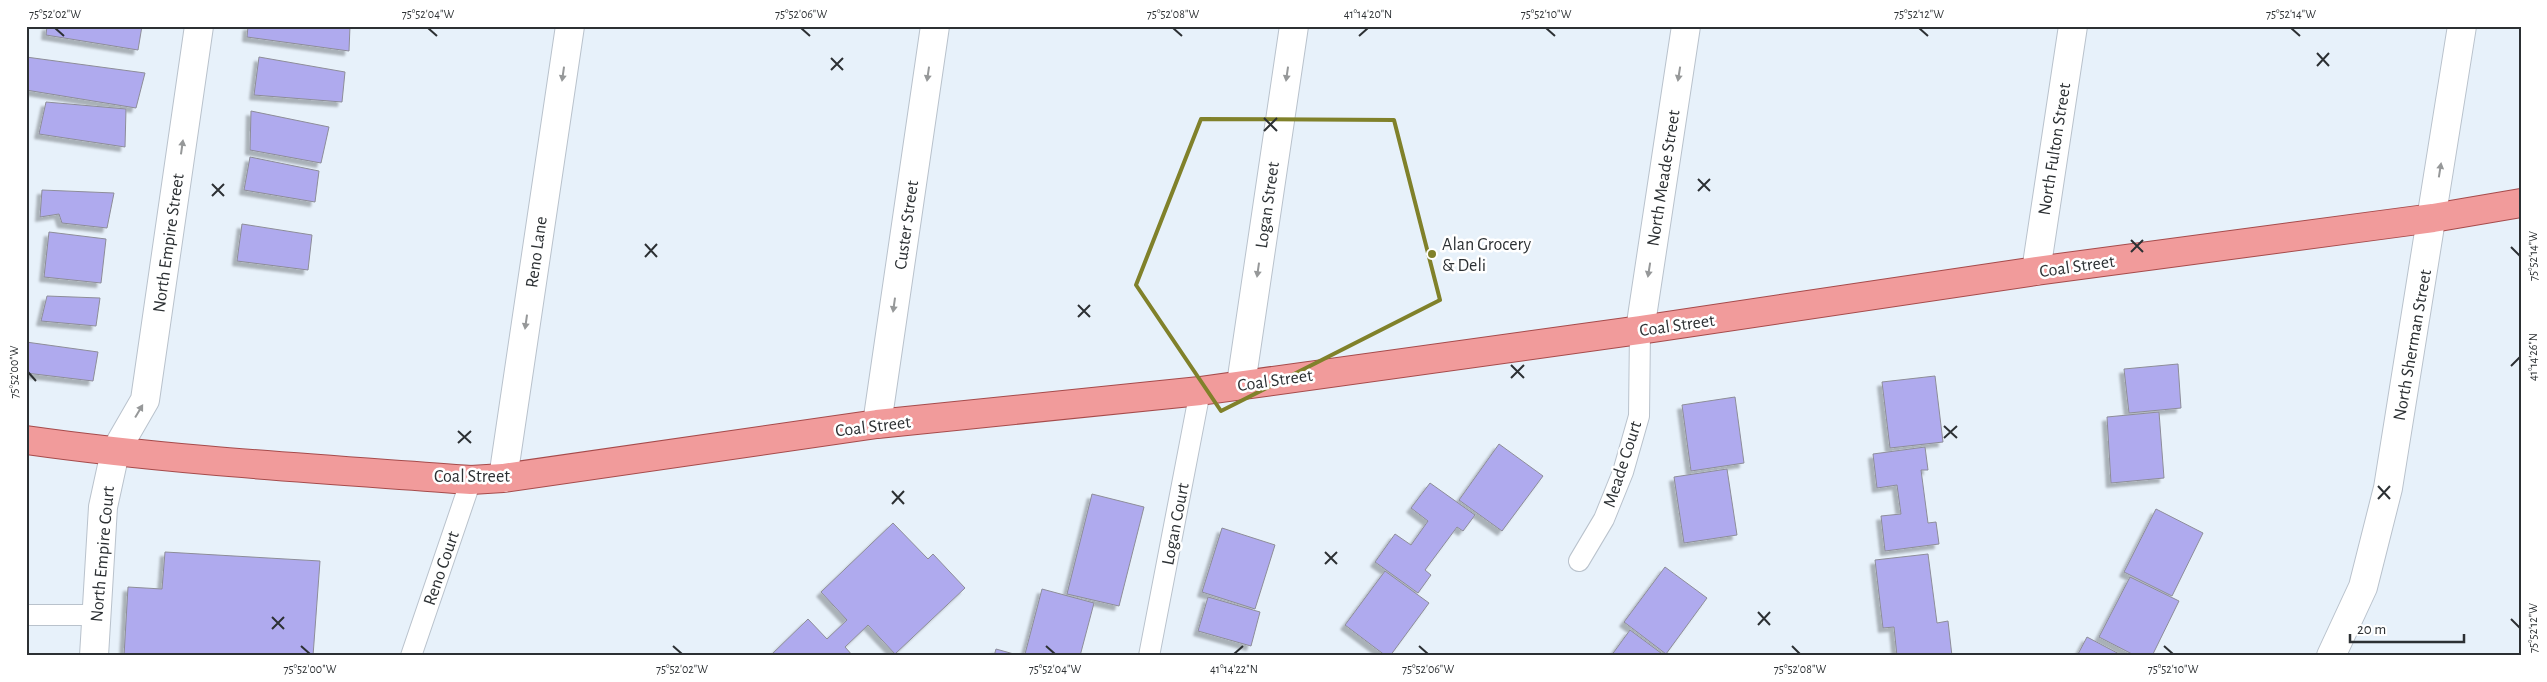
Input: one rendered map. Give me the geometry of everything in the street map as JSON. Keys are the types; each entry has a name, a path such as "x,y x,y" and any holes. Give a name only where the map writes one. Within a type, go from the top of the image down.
{"main road":[{"name":"Coal Street","path":"26,440 114,452 471,480 503,478 877,424 1200,391 1640,330 2036,271 2433,218 2521,203"}],"street":[{"name":"North Empire Street","path":"114,452 146,400 200,26"},
{"name":"Reno Lane","path":"503,478 570,26"},
{"name":"Custer Street","path":"877,424 935,26"},
{"name":"Logan Street","path":"1241,384 1294,26"},
{"name":"North Meade Street","path":"1640,330 1686,26"},
{"name":"North Fulton Street","path":"2036,271 2073,26"},
{"name":"North Sherman Street","path":"2331,656 2363,587 2388,488 2433,218 2462,26"},
{"name":"North Empire Court","path":"94,656 103,507 114,452"}],"lane":[{"name":"Meade Court","path":"1579,561 1604,520 1623,472 1639,416 1640,330"},
{"name":"Logan Court","path":"1149,656 1200,391"},
{"name":"Reno Court","path":"411,656 471,480"},
{"path":"26,615 96,616"}],"highlighted area":[{"path":"1201,119 1394,120 1440,300 1221,411 1136,285"}],"building":[{"path":"47,26 142,26 138,50 46,35"},
{"path":"248,26 350,26 349,51 247,37"},
{"path":"26,57 145,73 136,108 26,90"},
{"path":"259,57 345,72 342,102 254,95"},
{"path":"46,102 126,109 125,147 39,134"},
{"path":"251,111 329,127 321,163 250,150"},
{"path":"250,157 319,171 315,202 244,190"},
{"path":"42,190 114,193 107,228 62,223 59,214 40,217"},
{"path":"242,224 312,235 308,270 237,261"},
{"path":"49,232 106,239 101,283 44,277"},
{"path":"47,296 100,298 96,326 41,321"},
{"path":"26,342 98,352 93,381 26,373"},
{"path":"2178,364 2181,408 2129,413 2124,369"},
{"path":"1935,376 1943,442 1890,448 1882,382"},
{"path":"1735,397 1744,463 1691,471 1682,405"},
{"path":"2159,412 2164,478 2111,483 2107,417"},
{"path":"1499,444 1543,476 1502,531 1459,500"},
{"path":"1925,447 1928,470 1921,470 1928,523 1936,522 1939,544 1885,551 1881,516 1901,514 1897,485 1877,488 1873,454"},
{"path":"1727,469 1737,535 1684,543 1674,477"},
{"path":"1430,483 1475,515 1463,531 1457,527 1425,570 1431,575 1418,593 1375,562 1395,534 1411,545 1428,521 1411,508"},
{"path":"1092,494 1144,507 1119,606 1067,594"},
{"path":"2156,509 2203,533 2172,596 2124,572"},
{"path":"893,523 928,559 933,554 965,588 895,654 868,625 845,647 853,656 770,656 808,619 827,639 847,620 821,592"},
{"path":"1222,528 1275,545 1255,609 1202,592"},
{"path":"165,552 320,561 313,656 124,656 128,587 162,589"},
{"path":"1928,554 1937,623 1948,621 1952,656 1897,656 1894,627 1883,628 1875,560"},
{"path":"1665,567 1707,598 1666,654 1624,622"},
{"path":"1385,571 1429,603 1390,656 1386,656 1345,625"},
{"path":"2130,577 2179,601 2152,656 2136,656 2099,637"},
{"path":"1042,589 1094,603 1080,656 1025,654"},
{"path":"1208,597 1260,612 1251,646 1198,631"},
{"path":"1630,630 1665,656 1611,656"},
{"path":"2087,637 2123,656 2077,656"},
{"path":"996,649 1021,656 994,656"}],"place":[{"name":"Alan Grocery & Deli","path":"1432,254"}]}
